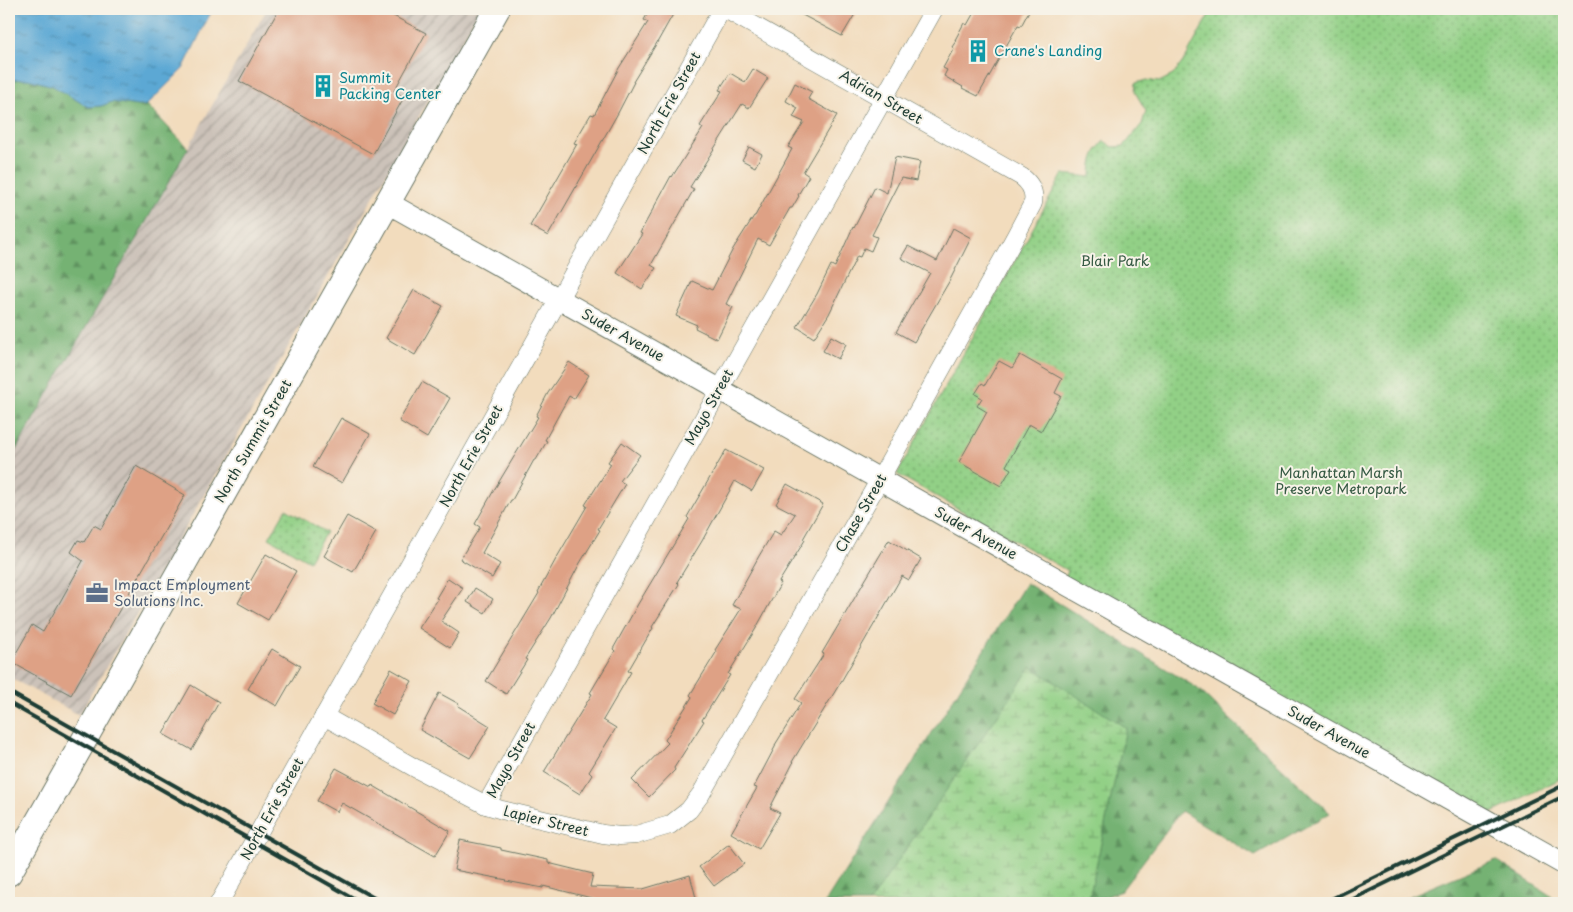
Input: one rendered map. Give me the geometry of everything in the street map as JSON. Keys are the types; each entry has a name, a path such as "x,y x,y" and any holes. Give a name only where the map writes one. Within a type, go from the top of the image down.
{"main road":[{"name":"North Summit Street","path":"9,873 497,9"}],"street":[{"name":"Adrian Street","path":"723,9 1022,177 1033,190"},
{"name":"North Erie Street","path":"219,903 723,9"},
{"name":"Mayo Street","path":"486,805 934,9"},
{"name":"Chase Street","path":"670,825 689,810 701,794 1014,240 1033,203 1033,190"},
{"name":"Suder Avenue","path":"388,203 1564,864"},
{"name":"Lapier Street","path":"324,716 415,768 486,805 603,834 620,836 636,835 670,825"}],"shaded area":[{"path":"267,9 480,9 79,715 9,677 9,462"}],"green space":[{"name":"Manhattan Marsh Preserve Metropark","path":"1212,9 1564,9 1564,777 1482,818 1063,582 1068,571 897,474 1063,174 1091,177 1094,157 1104,141 1113,147 1124,146 1142,124 1146,111 1135,92 1136,83 1146,80 1159,82 1173,75 1185,59"},
{"path":"28,79 53,86 88,107 101,106 112,102 138,106 147,105 188,148 9,462 9,80"},
{"path":"286,509 326,532 309,561 269,538"},
{"path":"1026,583 1197,688 1330,813 1255,856 1181,811 1121,891 1088,903 1126,728 1031,668 869,903 825,903"},
{"path":"1031,667 1126,728 1088,903 869,903"},
{"path":"1496,860 1562,903 1393,903"}],"water":[{"path":"9,9 214,9 183,69 147,105 138,106 112,102 101,106 88,107 53,86 28,79 9,80"}],"building":[{"name":"Summit Packing Center","path":"279,9 380,9 426,33 394,91 404,97 373,154 239,81"},
{"path":"650,9 676,9 633,82 618,113 548,236 530,226 577,144 574,143 591,114 594,115 619,68 648,22 644,20"},
{"path":"791,9 858,9 842,36"},
{"name":"Crane's Landing","path":"976,9 1030,9 1021,26 1018,25 978,96 944,76 947,70 943,68 954,48 952,47 964,23 967,25"},
{"path":"753,69 768,78 749,108 742,104 690,187 694,189 651,265 656,268 642,289 617,273 642,234 640,233 671,176 703,128 700,126 722,91 719,90 730,73 745,82"},
{"path":"795,83 812,92 808,99 837,115 803,172 809,176 799,196 769,245 758,239 726,304 733,307 717,339 695,328 697,325 676,316 692,281 712,290 733,249 755,216 792,149 788,147 804,122 793,117 798,108 786,101"},
{"path":"749,147 762,154 755,167 742,160"},
{"path":"895,157 920,162 916,181 901,178 872,235 877,237 871,251 864,248 860,257 857,256 829,314 814,338 797,327 817,294 831,265 835,267 853,227 875,187 887,193"},
{"path":"953,228 971,238 950,280 914,342 896,332 930,273 901,258 908,246 937,261"},
{"path":"414,290 443,306 415,355 386,338"},
{"path":"831,336 846,344 838,359 823,351"},
{"path":"1020,355 1062,379 1055,393 1061,396 1041,431 1029,424 1006,466 1011,469 1001,486 959,462 987,412 977,406 982,398 975,394 982,383 985,385 999,361 1012,368"},
{"path":"569,362 589,375 574,399 569,396 545,440 547,441 536,460 534,460 482,553 500,564 492,578 460,559 480,527 475,524 538,417 536,416 548,393"},
{"path":"422,382 450,398 427,438 399,421"},
{"path":"341,418 370,434 342,483 313,467"},
{"path":"622,442 640,455 620,481 625,484 598,529 600,530 551,618 506,694 486,681 539,593 556,559 587,506 585,505 611,464 608,462"},
{"path":"726,450 764,470 752,491 735,481 677,582 679,584 652,627 628,671 631,672 603,720 616,728 589,772 592,775 580,794 544,772 592,694 590,693 615,651 613,649 689,519 687,517"},
{"name":"Impact Employment Solutions Inc.","path":"136,466 185,495 71,695 11,662 32,625 43,632 83,561 71,552 78,540 84,542 94,525 101,529"},
{"path":"787,484 823,504 803,539 805,540 779,582 781,583 755,630 728,674 730,675 674,768 675,770 649,797 632,780 668,743 665,740 692,697 690,695 717,651 715,650 741,609 732,605 759,556 774,531 781,535 795,514 776,504"},
{"path":"347,516 376,532 353,572 324,556"},
{"path":"889,540 921,559 909,580 902,576 792,762 770,808 780,813 759,849 731,833 757,788 754,787 775,745 801,703 795,699 824,654 822,653"},
{"path":"266,554 296,571 268,620 238,603"},
{"path":"448,578 463,588 441,621 459,633 450,648 419,628 438,599 436,598"},
{"path":"475,588 493,599 485,613 467,602"},
{"path":"272,649 300,666 277,706 248,689"},
{"path":"391,669 412,681 393,715 372,703"},
{"path":"191,685 219,702 192,750 163,734"},
{"path":"439,693 459,704 458,706 490,726 470,758 420,730"},
{"path":"336,768 371,787 372,785 450,831 435,856 342,803 337,812 317,801"},
{"path":"460,840 548,860 548,863 593,874 590,887 643,889 690,875 696,898 678,903 604,903 604,901 543,886 543,888 454,870"},
{"path":"729,844 744,864 714,886 699,867"}],"railway":[{"path":"9,692 383,903"},
{"path":"9,703 362,903"},
{"path":"1323,903 1564,785"},
{"path":"1345,903 1564,796"}],"place":[{"name":"Crane's Landing","path":"978,51"},
{"name":"Summit Packing Center","path":"323,86"},
{"name":"Impact Employment Solutions Inc.","path":"97,593"}],"park label":[{"name":"Blair Park","path":"1115,261"}]}
